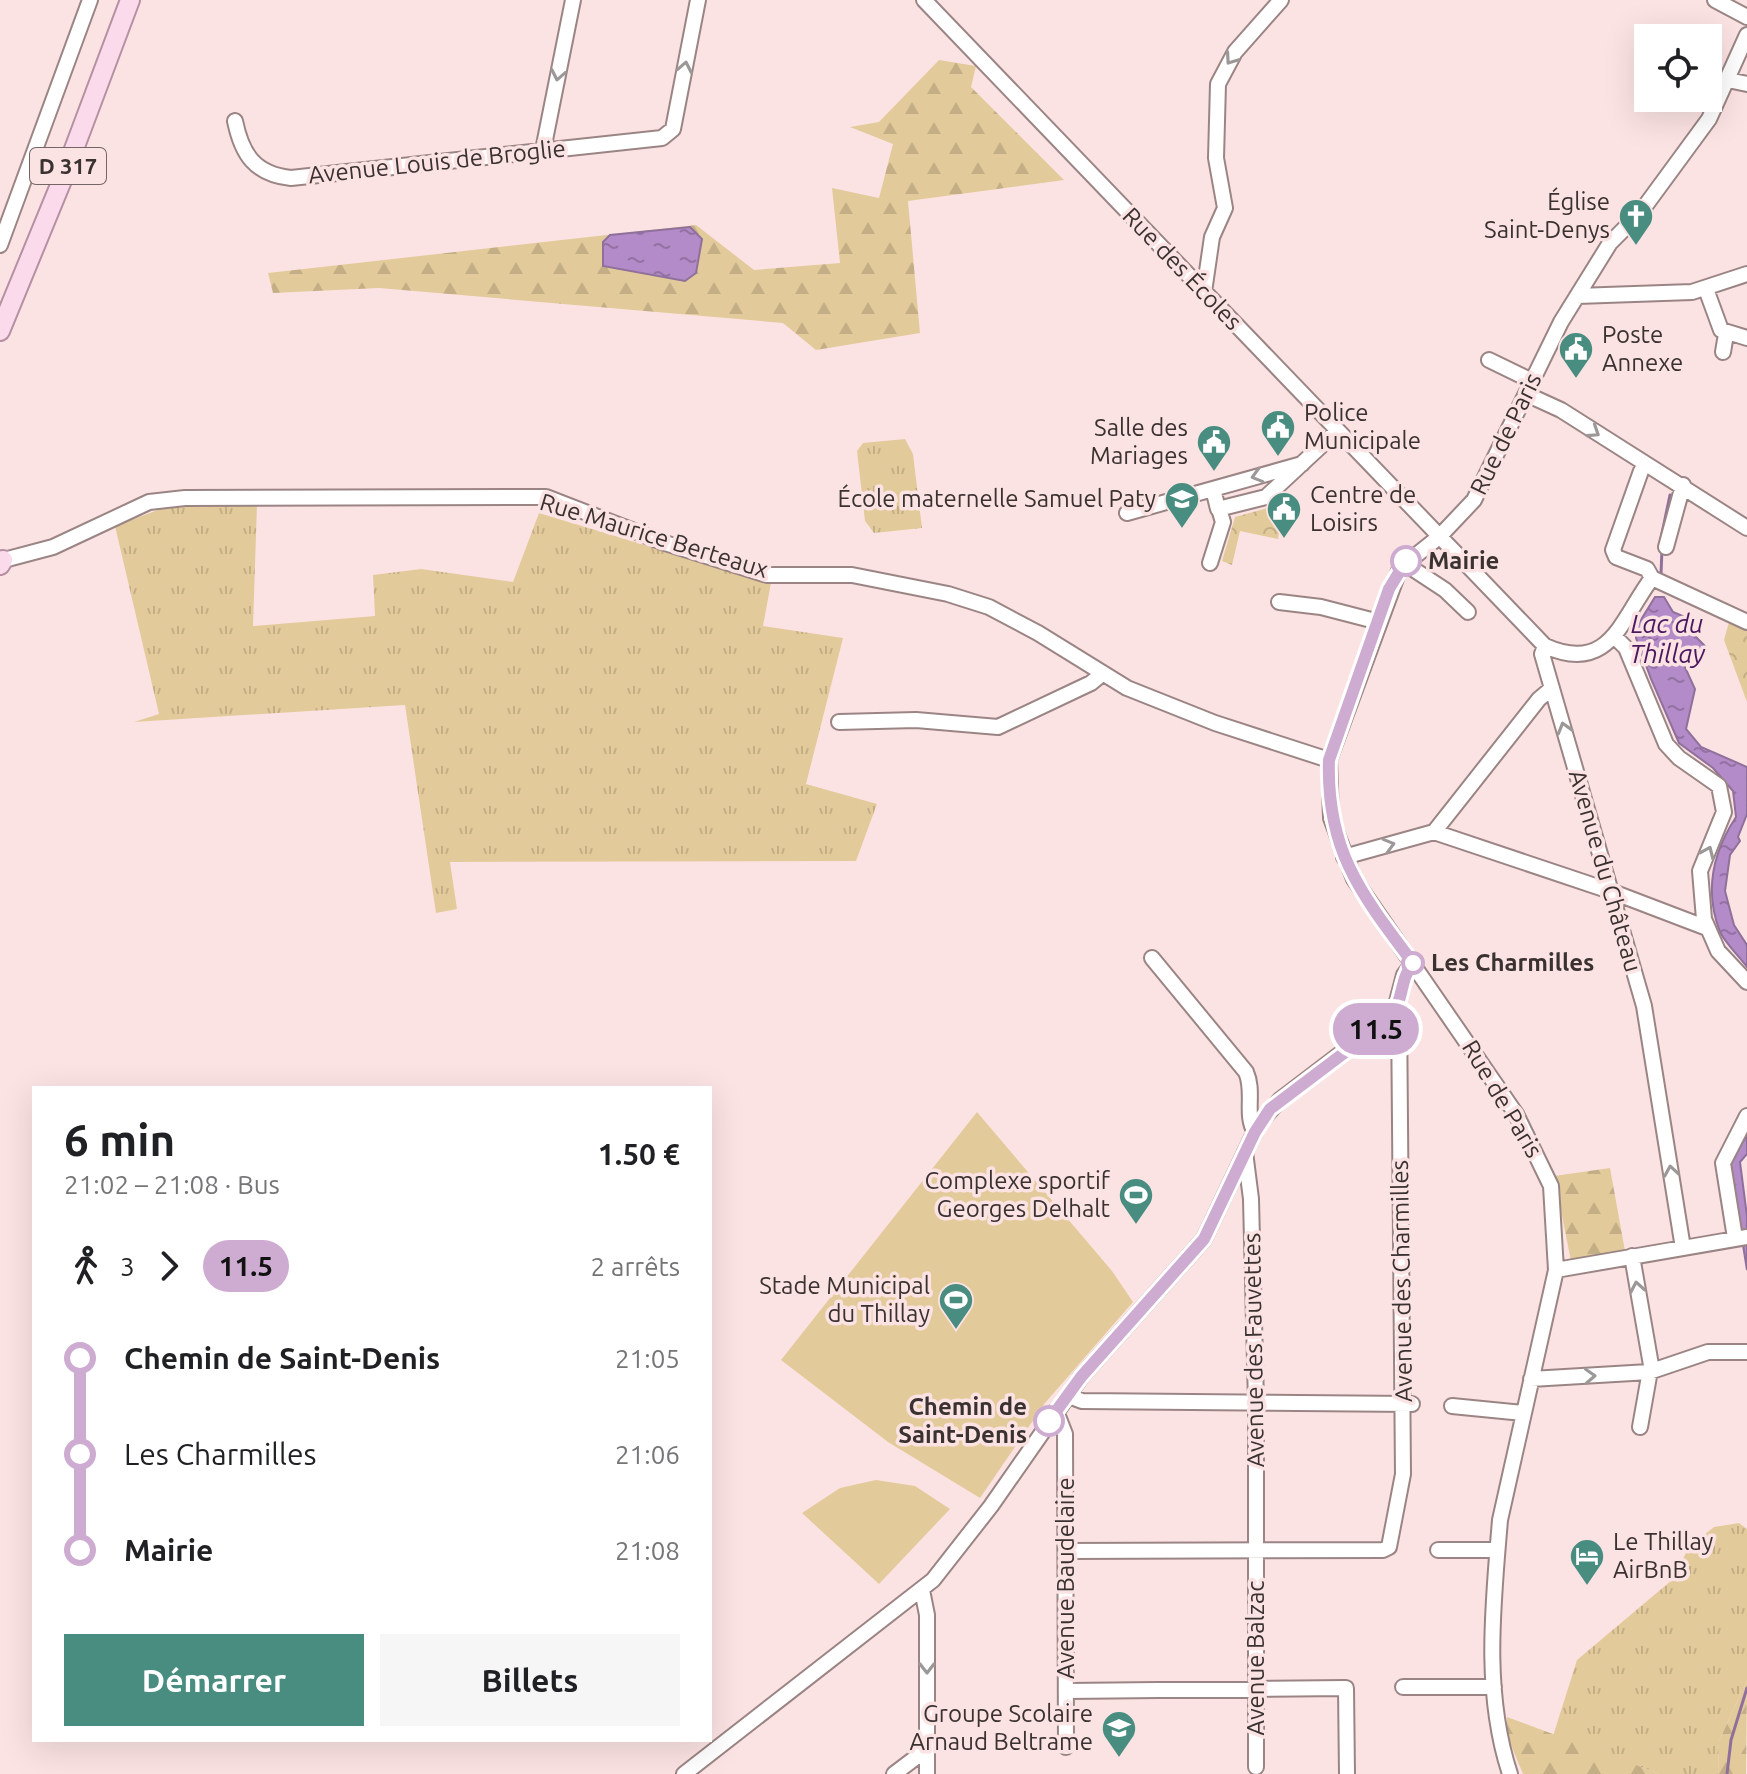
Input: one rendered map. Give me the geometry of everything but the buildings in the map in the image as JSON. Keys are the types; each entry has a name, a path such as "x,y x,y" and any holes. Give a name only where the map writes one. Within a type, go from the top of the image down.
{"main road":[{"name":"D 317","path":"0,302 117,0"},
{"name":"D 317","path":"0,331 130,0"}],"street":[{"path":"0,245 90,0"},
{"path":"543,150 573,0"},
{"name":"Avenue Louis de Broglie","path":"235,121 239,141 256,165 271,175 291,178 662,138 671,133 698,0"},
{"name":"Rue des Écoles","path":"924,0 1439,537"},
{"path":"1204,292 1212,237 1225,208 1216,158 1218,84 1235,52 1281,0"},
{"path":"1715,0 1747,17"},
{"name":"Rue de Paris","path":"1510,1774 1500,1739 1494,1687 1492,1621 1500,1520 1556,1270 1551,1186 1533,1144 1354,879 1331,818 1329,760 1389,589 1404,563 1439,537 1474,500 1577,296 1610,243 1640,213 1709,119 1747,35"},
{"path":"1728,80 1747,84"},
{"path":"1577,296 1706,289 1747,274"},
{"path":"1706,289 1714,315 1726,334 1723,352"},
{"path":"1726,334 1747,338"},
{"path":"1489,360 1561,410 1747,528"},
{"path":"1219,509 1266,497 1337,431"},
{"path":"1127,513 1302,464"},
{"path":"1641,471 1613,550 1616,557 1647,569 1652,578 1747,622"},
{"path":"1666,547 1683,485"},
{"path":"1210,563 1223,522 1213,489"},
{"name":"Rue Maurice Berteaux","path":"1,562 53,547 149,502 185,498 546,497 665,543 767,575 852,575 948,594 989,607 1127,688 1215,723 1329,760"},
{"path":"1439,537 1545,646 1563,654 1595,652 1614,636 1652,578"},
{"path":"1404,563 1445,590 1468,612"},
{"path":"1279,602 1321,607 1379,622"},
{"path":"1614,636 1626,648 1666,744 1679,758 1719,786 1724,799 1724,812 1700,871 1707,928 1718,951 1747,982"},
{"name":"Avenue du Château","path":"1545,646 1542,654 1644,1006 1683,1248"},
{"path":"839,722 916,720 998,727 1091,683 1102,674"},
{"path":"1434,832 1539,699 1552,688"},
{"path":"1344,857 1434,832 1610,891 1707,928"},
{"path":"1152,958 1246,1072 1251,1088 1249,1124 1255,1132"},
{"path":"684,1774 922,1590 957,1552 1081,1377 1204,1239 1227,1197 1255,1132 1280,1100 1389,1019 1399,1006 1404,975 1413,963"},
{"name":"Avenue des Charmilles","path":"1256,1549 1383,1550 1389,1547 1403,1474 1408,1404 1399,1006"},
{"path":"1556,1270 1741,1237 1723,1163 1747,1116"},
{"name":"Avenue des Fauvettes","path":"1245,1151 1251,1199 1256,1549"},
{"path":"1632,1256 1649,1372 1640,1427"},
{"path":"1531,1379 1649,1372 1708,1352 1747,1352"},
{"path":"1069,1396 1082,1401 1408,1404"},
{"path":"1452,1406 1523,1413"},
{"name":"Avenue Baudelaire","path":"1056,1411 1065,1434 1066,1747"},
{"path":"1066,1551 1256,1549"},
{"name":"Avenue Balzac","path":"1256,1549 1256,1767"},
{"path":"1438,1550 1497,1550"},
{"path":"922,1590 927,1615 927,1774"},
{"path":"1403,1687 1494,1687"},
{"path":"1067,1691 1346,1688 1347,1774"},
{"path":"894,1774 927,1749"}],"green space":[{"path":"939,60 976,66 971,87 1064,180 908,201 920,333 816,350 783,323 379,288 273,293 268,273 696,225 754,270 840,263 832,188 879,198 893,144 850,127 879,122"},
{"path":"905,439 913,454 922,528 874,533 865,521 857,451 863,443"},
{"path":"1282,504 1278,539 1240,531 1232,565 1222,561 1235,517"},
{"path":"257,505 253,626 375,616 373,575 421,569 513,582 539,513 771,583 763,626 843,638 806,784 877,804 856,861 450,862 457,909 436,913 405,705 134,722 159,714 115,526 166,507"},
{"path":"1729,622 1747,631 1747,702 1724,640"},
{"name":"Stade Municipal du Thillay","path":"977,1112 1112,1271 1133,1302 1045,1403 980,1498 888,1442 781,1360"},
{"path":"1610,1168 1625,1251 1571,1261 1554,1176"},
{"path":"876,1480 915,1486 950,1509 879,1584 802,1513 840,1488"},
{"path":"1739,1523 1747,1529 1747,1680 1719,1741 1718,1774 1660,1774 1553,1736 1577,1660 1672,1580 1689,1547 1714,1527"},
{"path":"1747,1680 1746,1774 1718,1774 1719,1741"},
{"path":"1507,1717 1660,1774 1523,1774 1506,1733"}],"water":[{"path":"690,227 702,239 696,273 685,281 603,266 603,242 610,235"},
{"name":"Lac du Thillay","path":"1655,597 1664,597 1673,612 1692,620 1694,635 1705,646 1687,657 1684,665 1695,689 1686,729 1701,747 1747,767 1747,814 1738,837 1740,841 1730,855 1725,891 1734,925 1747,945 1747,967 1720,932 1713,902 1713,872 1722,844 1736,817 1733,791 1713,768 1679,743 1651,679 1636,638 1637,626"},
{"path":"1747,1135 1747,1154 1740,1162 1747,1216 1747,1270 1730,1164"}],"waterway":[{"path":"1661,538 1670,495"},
{"path":"1661,574 1662,549"},
{"path":"1727,1774 1731,1740 1747,1688"}],"bus line":[{"name":"11.5","path":"1049,1421 1081,1377 1185,1264 1213,1227 1245,1151 1270,1109 1389,1019 1399,1006 1404,975 1413,963 1354,879 1336,839 1331,818 1329,760 1389,589 1406,561"}],"place":[{"name":"Église Saint-Denys","path":"1636,247"},
{"name":"Poste Annexe","path":"1576,380"},
{"name":"Police Municipale","path":"1278,458"},
{"name":"Salle des Mariages","path":"1214,473"},
{"name":"École maternelle Samuel Paty","path":"1182,530"},
{"name":"Centre de Loisirs","path":"1284,540"},
{"name":"Mairie","path":"1406,561"},
{"name":"Les Charmilles","path":"1413,963"},
{"name":"Complexe sportif Georges Delhalt","path":"1136,1226"},
{"name":"Stade Municipal du Thillay","path":"956,1331"},
{"name":"Chemin de Saint-Denis","path":"1049,1421"},
{"name":"Le Thillay AirBnB","path":"1587,1587"},
{"name":"Groupe Scolaire Arnaud Beltrame","path":"1119,1759"}]}
